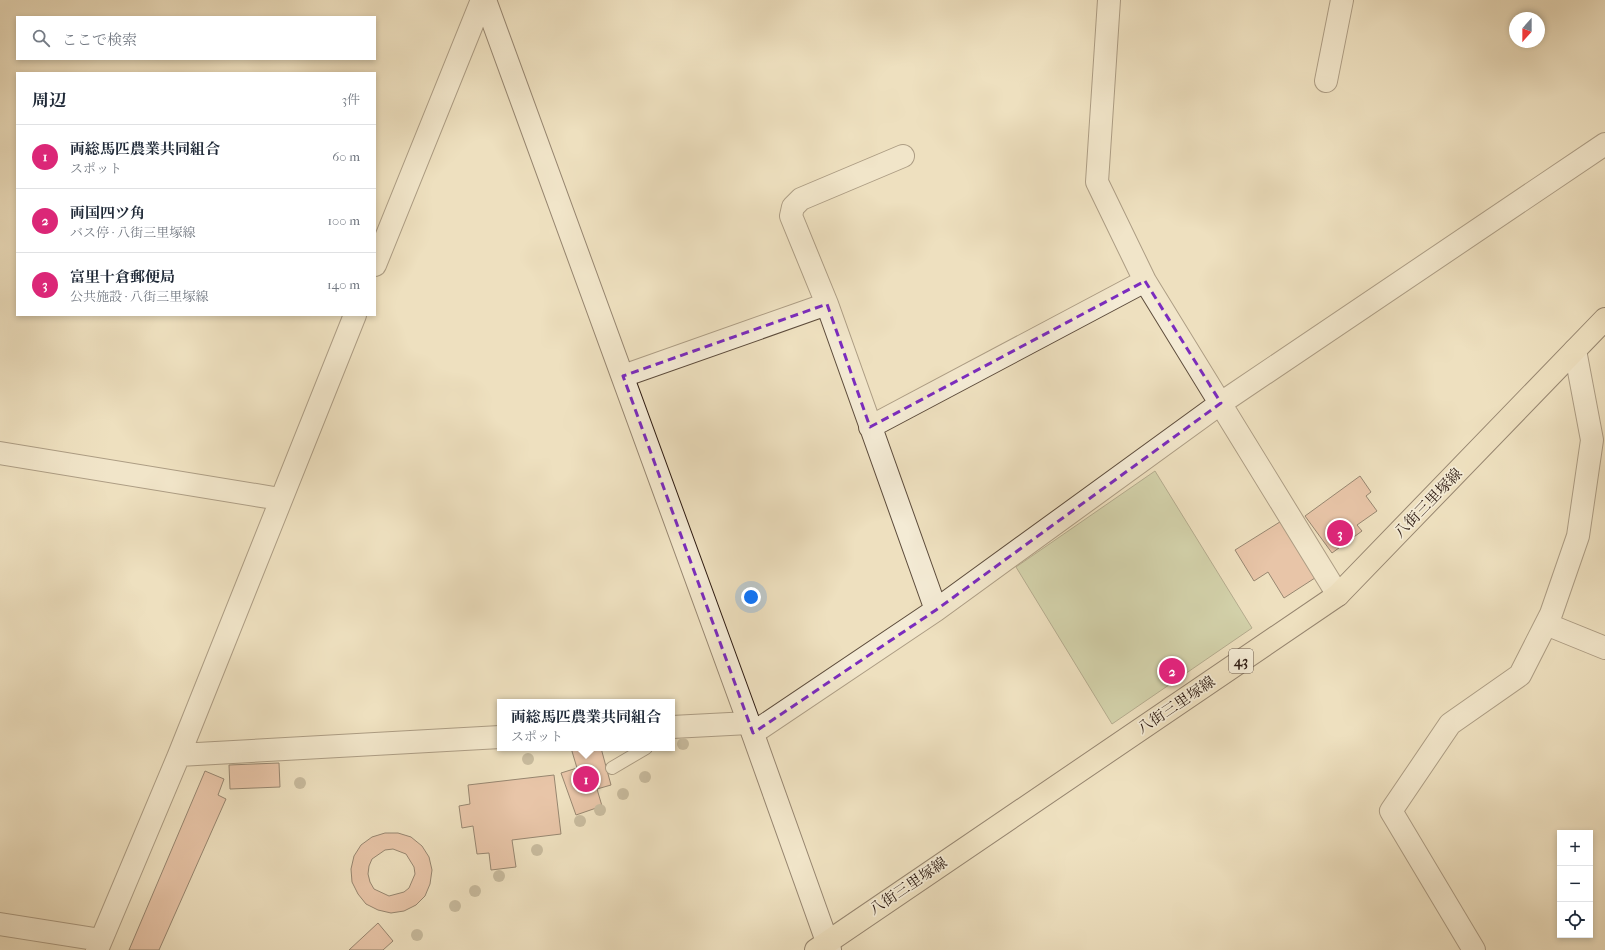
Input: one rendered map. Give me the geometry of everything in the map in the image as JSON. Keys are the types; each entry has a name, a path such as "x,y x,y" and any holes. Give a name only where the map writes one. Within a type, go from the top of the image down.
{"main road":[{"name":"八街三里塚線","path":"824,947 1338,595 1605,319"}],"street":[{"path":"376,262 482,0"},
{"path":"485,0 751,728 824,947"},
{"path":"1109,0 1097,182 1144,281 1221,403 1338,595"},
{"path":"1326,81 1342,0"},
{"path":"676,729 751,728 936,610 1221,403 1605,144"},
{"path":"903,156 801,198 793,207 792,216 826,304 936,610"},
{"path":"870,427 1144,281"},
{"path":"622,376 826,304"},
{"path":"0,924 99,945 179,755 280,499 355,316"},
{"path":"1466,946 1391,811 1450,724 1520,675 1546,624 1578,536 1599,441 1575,350"},
{"path":"0,453 280,499"},
{"path":"1546,624 1605,648"},
{"path":"179,755 497,737"}],"lane":[{"path":"612,768 641,751"}],"highlighted area":[{"path":"1145,281 1221,403 936,610 753,733 623,376 827,304 870,427"}],"green space":[{"path":"1155,471 1252,628 1112,724 1016,567"}],"building":[{"path":"1360,476 1371,492 1366,496 1377,511 1357,525 1362,531 1332,553 1305,516"},
{"path":"1283,520 1318,576 1284,598 1268,572 1254,581 1235,550"},
{"path":"572,751 602,751 611,785 597,789 602,806 576,815 561,773 577,768"},
{"path":"279,763 280,787 230,789 229,765"},
{"path":"205,771 224,779 218,795 226,799 159,950 129,950"},
{"path":"554,775 561,834 512,840 516,867 491,870 489,853 477,854 473,826 462,828 459,806 470,804 468,785"},
{"path":"385,833 398,833 411,837 422,846 429,857 432,870 430,884 425,896 416,905 404,911 391,913 378,910 366,904 358,894 352,882 351,869 354,856 361,845 372,837","holes":["393,849 406,854 414,867 415,874 409,888 404,892 389,896 374,889 368,874 372,859 385,850"]},
{"path":"378,923 393,941 383,950 349,950"}],"place":[{"name":"富里十倉郵便局","path":"1340,533"},
{"name":"両国四ツ角","path":"1172,671"},
{"name":"両総馬匹農業共同組合","path":"586,779"}]}
